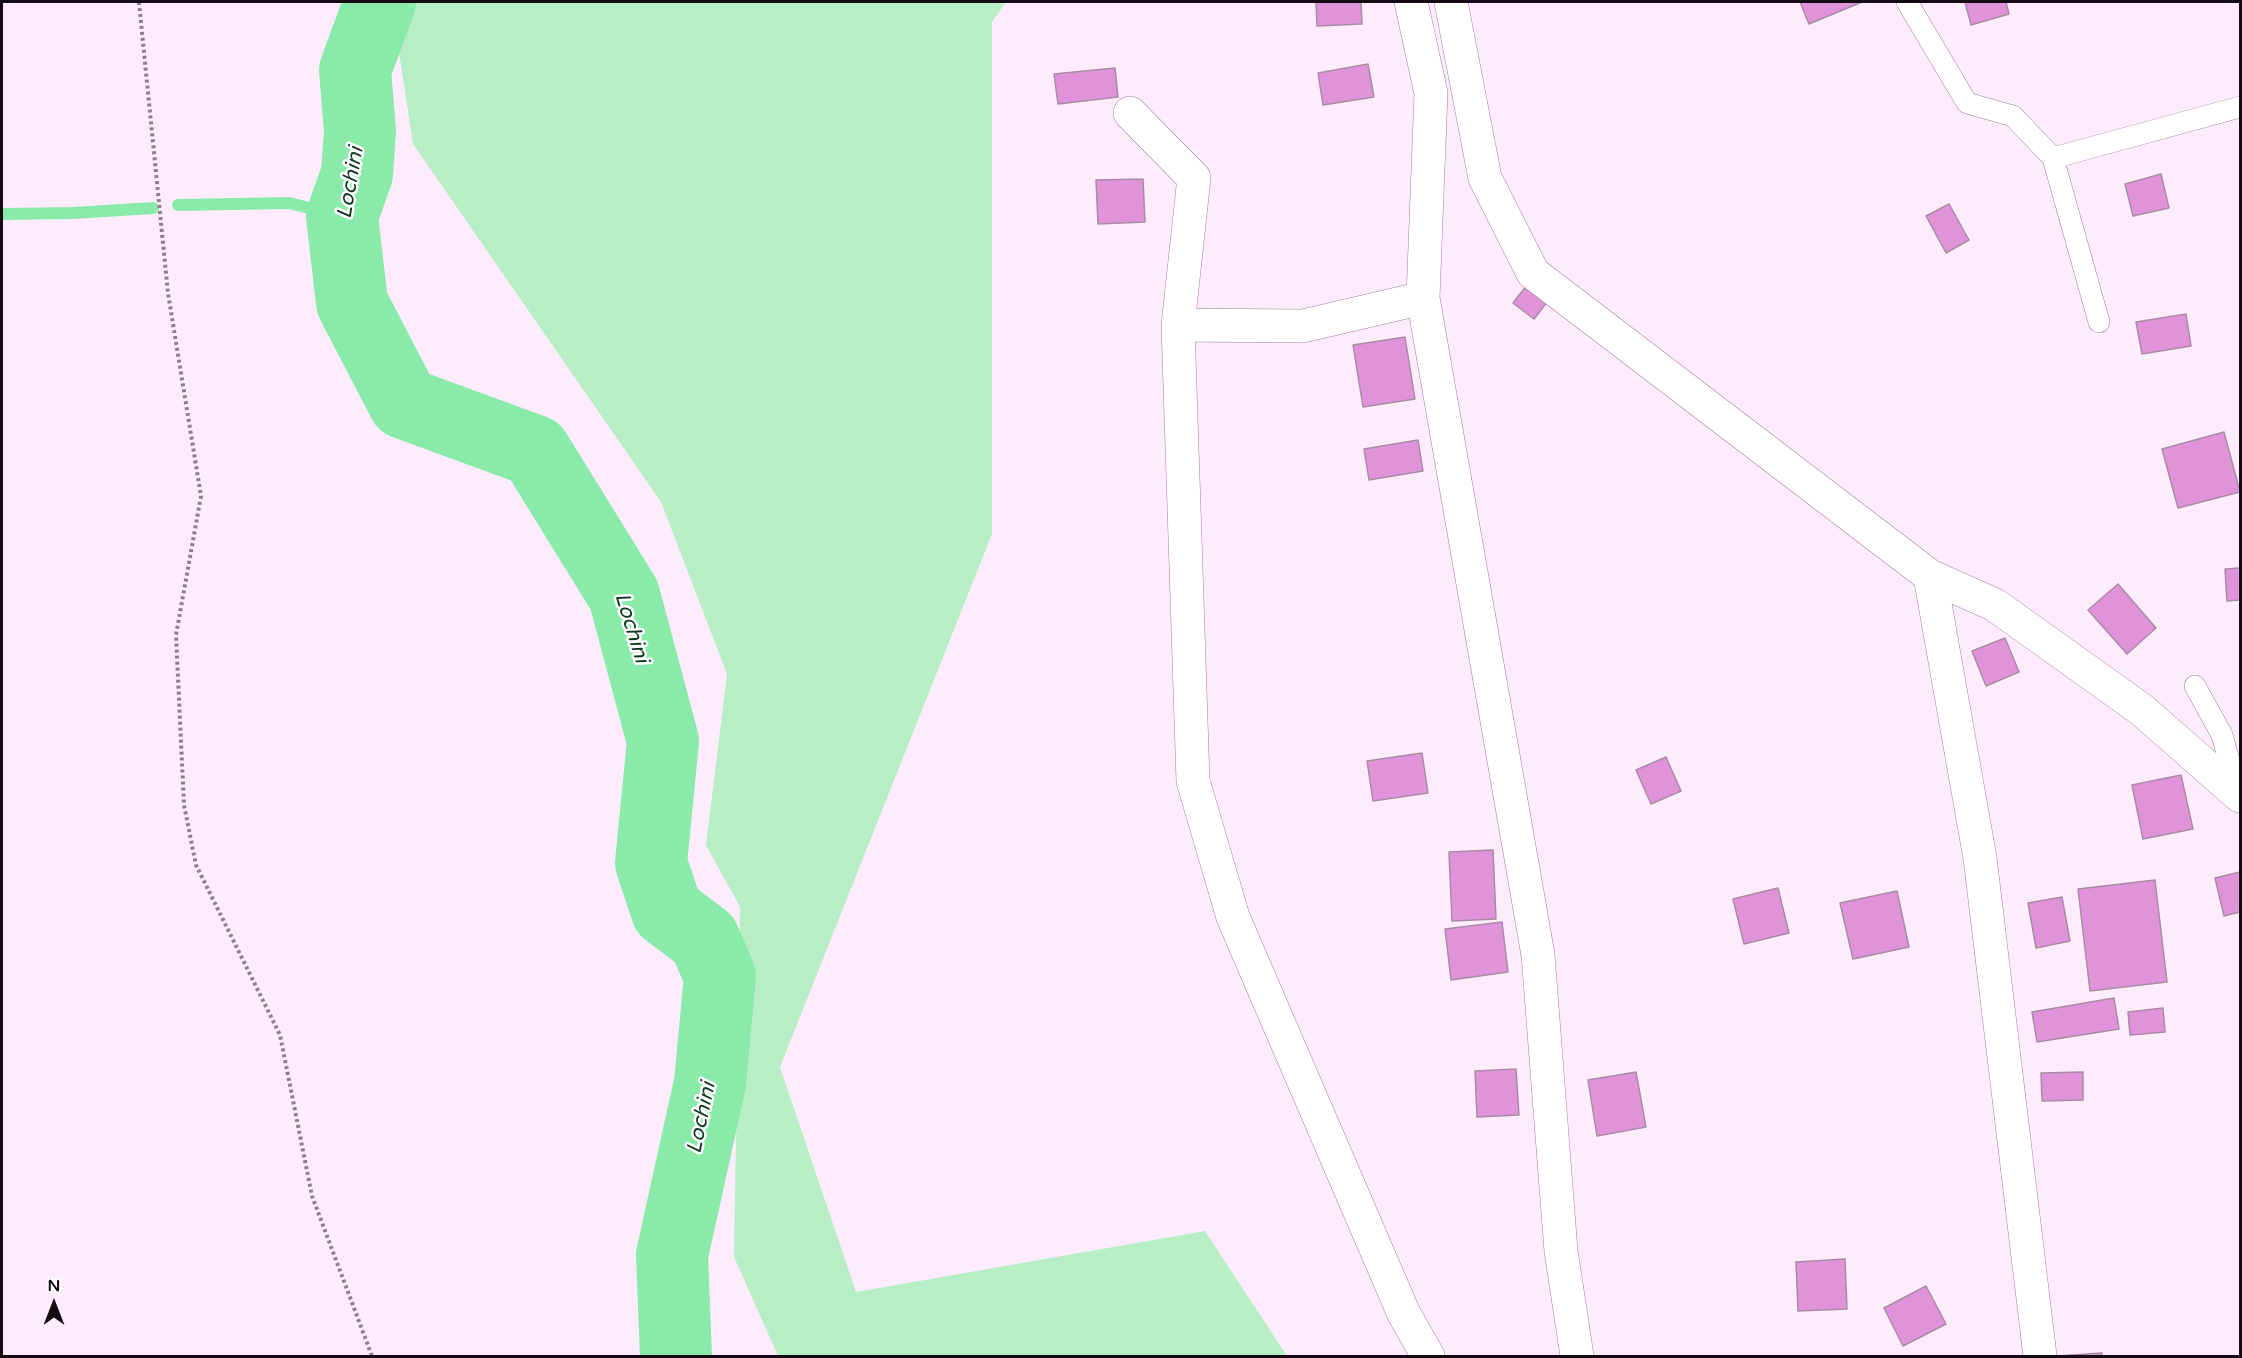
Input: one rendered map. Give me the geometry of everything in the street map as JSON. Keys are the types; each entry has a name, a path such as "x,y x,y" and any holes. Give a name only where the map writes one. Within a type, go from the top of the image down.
{"street":[{"path":"1411,2 1431,93 1423,298 1538,955 1561,1251 1577,1356"},
{"path":"1450,2 1485,178 1533,273 1930,576 1995,605 2142,710 2239,795"},
{"path":"1130,113 1194,178 1178,325 1193,781 1233,917 1404,1314 1428,1356"},
{"path":"1178,325 1303,326 1423,298"},
{"path":"1930,576 1980,858 2040,1356"}],"lane":[{"path":"1906,2 1967,103 2013,116 2053,158 2099,322"},
{"path":"2053,158 2241,106"},
{"path":"2194,686 2222,735 2239,795"}],"path":[{"path":"140,2 168,293 201,496 176,636 184,805 196,865 280,1035 312,1196 372,1356"}],"green space":[{"path":"408,2 1006,2 992,22 992,534 780,1067 856,1292 1205,1231 1287,1356 778,1356 734,1257 740,907 706,845 727,674 661,502 413,144 397,39"}],"building":[{"path":"1316,2 1361,2 1362,24 1317,26"},
{"path":"1800,2 1862,2 1809,24"},
{"path":"1965,2 2006,2 2009,14 1971,25"},
{"path":"1368,64 1374,97 1323,105 1318,73"},
{"path":"1115,68 1118,97 1058,104 1054,74"},
{"path":"2161,174 2169,208 2133,216 2125,184"},
{"path":"1143,179 1145,222 1098,224 1096,180"},
{"path":"1949,204 1969,240 1946,253 1926,216"},
{"path":"1530,281 1551,297 1534,319 1513,303"},
{"path":"2186,314 2191,346 2142,354 2136,322"},
{"path":"1405,337 1415,399 1363,407 1353,345"},
{"path":"2224,432 2240,492 2178,508 2162,449"},
{"path":"1418,440 1423,471 1369,480 1364,449"},
{"path":"2240,568 2240,600 2227,601 2225,569"},
{"path":"2118,584 2156,628 2127,654 2088,610"},
{"path":"2005,638 2019,672 1986,686 1972,651"},
{"path":"1422,753 1428,793 1373,801 1367,761"},
{"path":"1666,757 1681,791 1651,804 1636,770"},
{"path":"2181,775 2193,829 2143,839 2132,785"},
{"path":"1493,850 1496,919 1452,921 1449,852"},
{"path":"2240,872 2240,912 2224,916 2215,878"},
{"path":"2155,880 2167,982 2090,991 2078,889"},
{"path":"1778,888 1789,933 1744,944 1733,899"},
{"path":"1897,891 1909,947 1853,959 1840,903"},
{"path":"2062,897 2070,941 2036,948 2028,903"},
{"path":"1502,922 1508,972 1451,980 1445,929"},
{"path":"2114,998 2119,1029 2037,1042 2032,1012"},
{"path":"2163,1008 2165,1032 2130,1035 2128,1012"},
{"path":"1516,1069 1519,1115 1477,1117 1475,1071"},
{"path":"1636,1072 1646,1127 1597,1136 1588,1080"},
{"path":"2083,1072 2083,1100 2042,1101 2041,1073"},
{"path":"1845,1259 1847,1309 1798,1311 1796,1262"},
{"path":"1926,1286 1946,1324 1903,1346 1884,1308"},
{"path":"2102,1353 2102,1356 2056,1356"}],"waterway":[{"name":"Lochini","path":"380,2 355,70 360,131 357,174 342,216 352,303 404,403 535,451 624,595 663,741 651,863 667,911 704,939 720,976 710,1083 672,1255 676,1356"},
{"path":"178,205 289,203 342,216"},
{"path":"2,214 73,213 153,208"}]}
